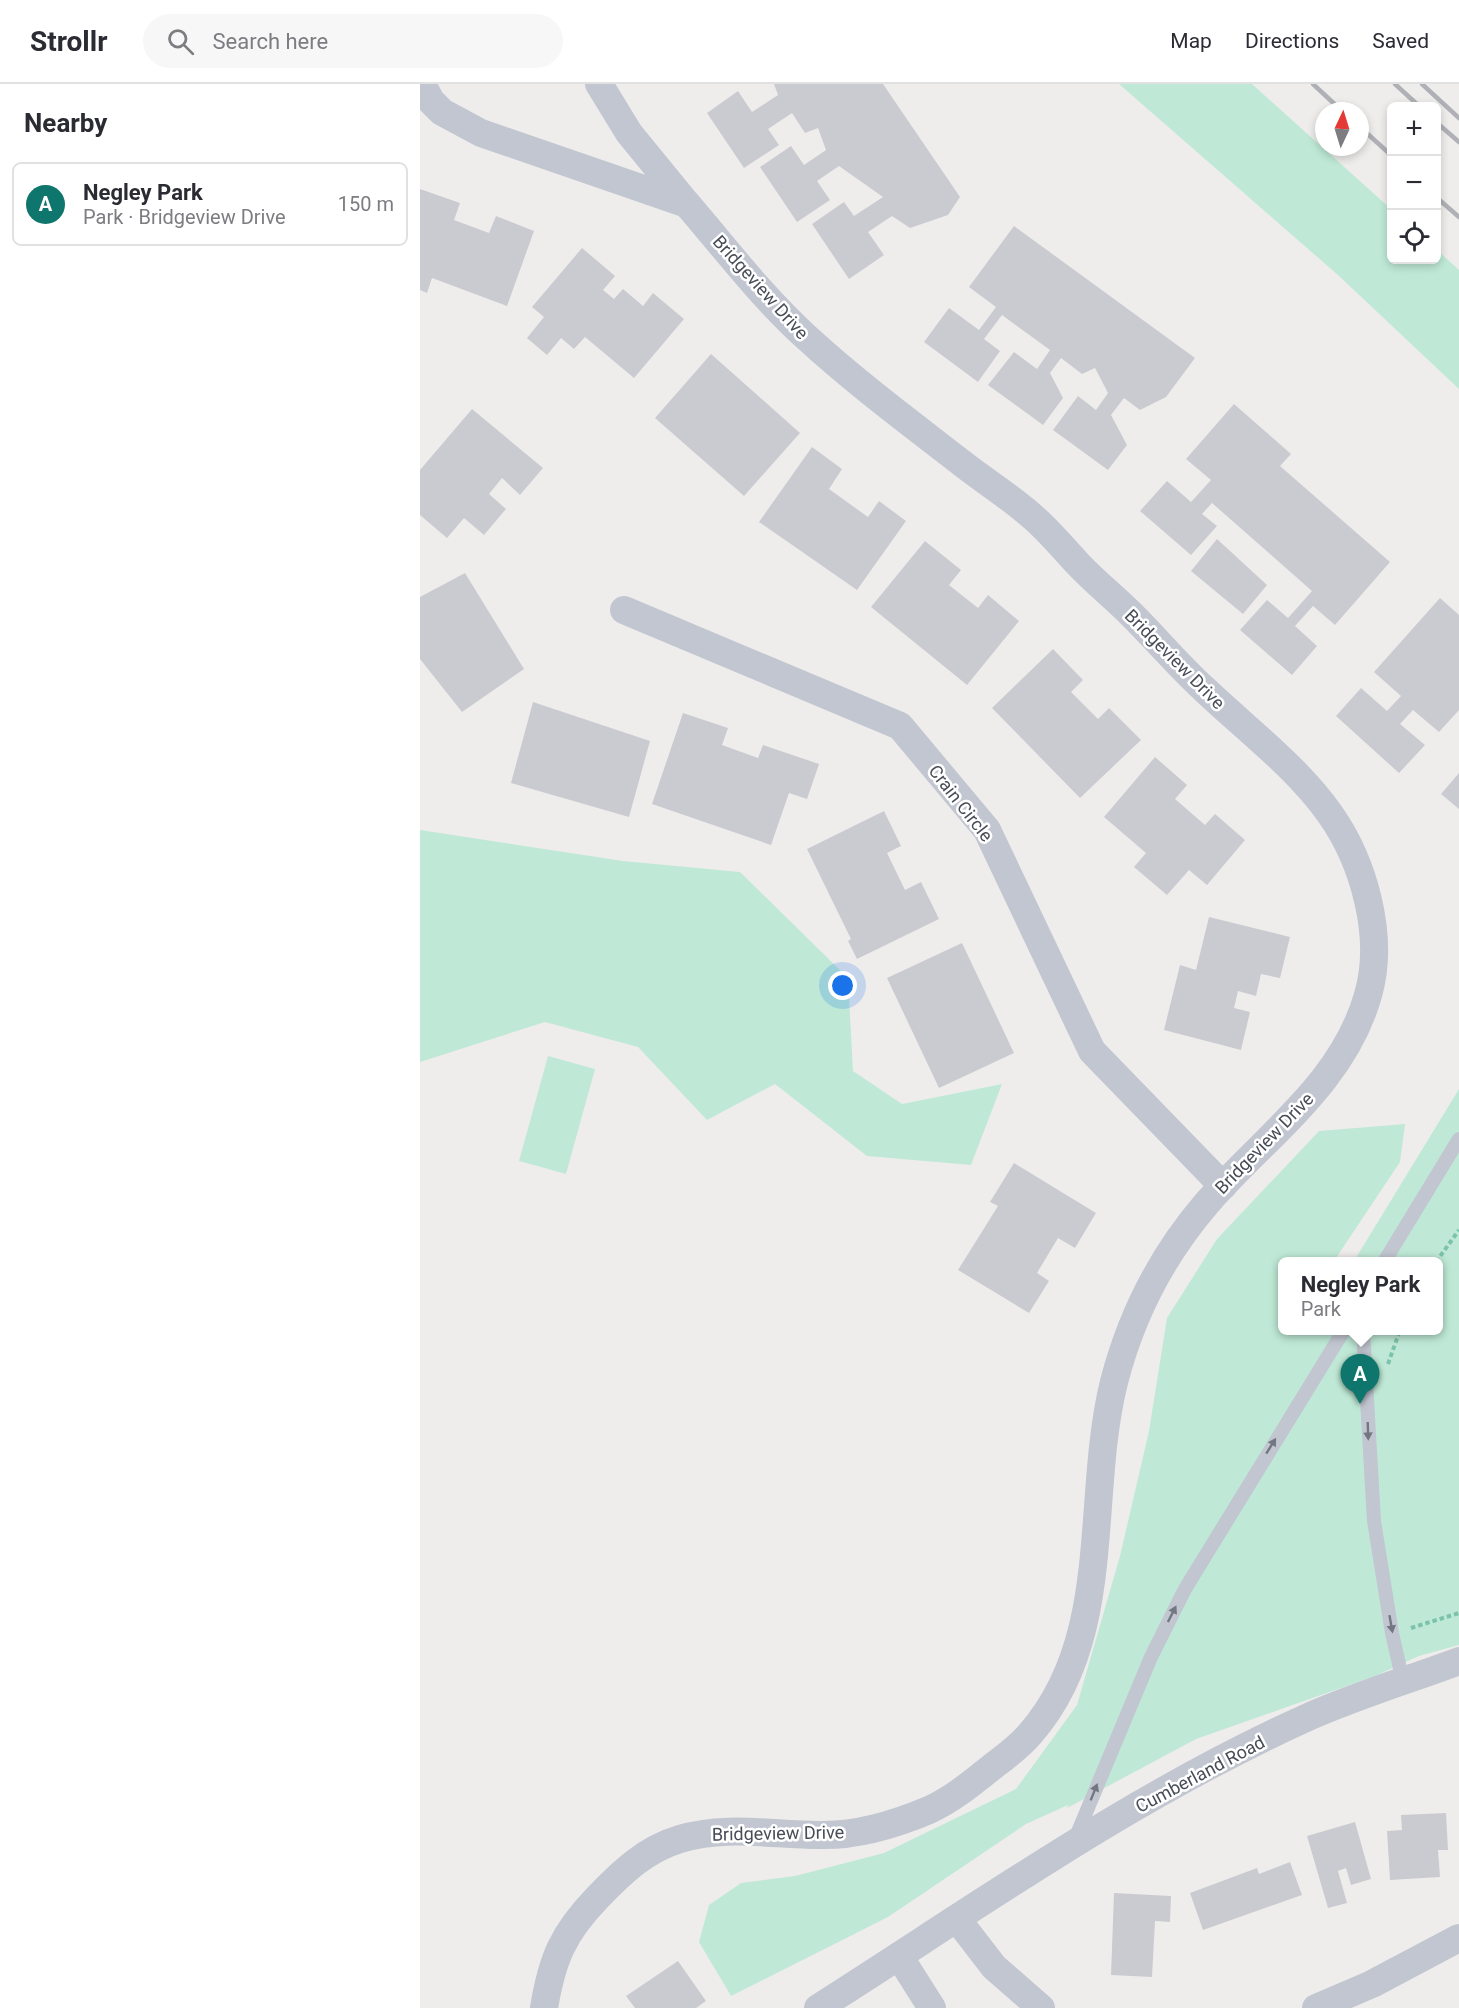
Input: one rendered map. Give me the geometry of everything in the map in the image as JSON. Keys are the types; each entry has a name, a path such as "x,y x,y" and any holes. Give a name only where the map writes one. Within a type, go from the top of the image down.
{"street":[{"path":"422,84 431,101 442,112 481,133 687,204"},
{"name":"Bridgeview Drive","path":"544,2008 550,1970 571,1929 623,1871 651,1851 681,1838 716,1833 753,1831 819,1835 847,1833 900,1821 935,1808 963,1791 1030,1734 1044,1716 1070,1667 1085,1622 1091,1587 1096,1503 1106,1417 1126,1345 1150,1287 1178,1240 1223,1186 1320,1084 1357,1029 1371,988 1373,955 1372,925 1364,890 1349,846 1329,812 1284,763 1201,686 1039,522 811,342 787,320 629,133 599,84"},
{"name":"Crain Circle","path":"624,610 900,726 987,830 1092,1051 1223,1186"},
{"name":"Cumberland Road","path":"818,2008 1072,1846 1191,1775 1296,1723 1459,1661"},
{"path":"957,1919 994,1967 1041,2008"},
{"path":"1316,2008 1372,1984 1459,1938"},
{"path":"899,1956 932,2008"}],"lane":[{"path":"1387,1257 1458,1142"},
{"path":"1072,1846 1151,1657 1185,1589 1341,1335"},
{"path":"1363,1335 1374,1521 1392,1634 1403,1682"}],"path":[{"path":"1440,1257 1459,1230"},
{"path":"1392,1634 1459,1613"}],"green space":[{"path":"1119,84 1252,84 1315,141 1315,156 1332,156 1387,205 1387,264 1441,264 1441,254 1459,270 1459,389 1339,276"},
{"path":"420,830 623,861 740,872 848,978 853,1071 902,1104 1002,1084 971,1165 867,1156 775,1084 707,1120 638,1047 545,1022 420,1062"},
{"path":"548,1056 595,1069 566,1174 519,1161"},
{"path":"1459,1089 1459,1645 1419,1656 1375,1676 1196,1739 1067,1808 1068,1805 1026,1824 888,1917 731,1996 699,1942 709,1905 741,1883 795,1876 884,1853 1016,1789 1077,1705 1120,1556 1149,1431 1167,1318 1217,1239 1319,1131 1405,1124 1400,1162 1337,1257 1278,1257 1278,1335 1443,1335 1443,1257 1356,1257"}],"building":[{"path":"774,84 883,84 960,197 948,215 910,228 892,216 868,232 884,255 849,279 812,224 844,202 854,216 883,197 839,166 817,181 830,200 797,222 760,167 791,146 804,165 826,150 818,128 805,133 792,113 768,129 779,145 744,168 707,113 738,91 752,112 778,95"},
{"path":"420,189 460,203 454,220 489,233 496,216 534,231 507,306 432,278 427,293 420,290"},
{"path":"1014,226 1195,358 1166,397 1140,410 1124,398 1111,415 1127,445 1108,470 1053,430 1078,396 1096,410 1108,393 1095,368 1082,374 1061,358 1050,373 1063,398 1043,425 988,385 1014,352 1037,369 1050,350 1002,315 984,339 1000,351 978,382 924,342 949,308 979,330 996,307 969,287"},
{"path":"582,248 615,276 603,290 614,299 623,289 643,306 653,293 684,319 634,378 585,337 574,349 561,338 547,355 527,338 544,317 532,307"},
{"path":"711,354 800,433 744,496 655,418"},
{"path":"1234,404 1291,454 1280,466 1390,562 1335,625 1313,606 1295,626 1317,646 1292,675 1240,630 1267,600 1288,618 1312,591 1212,503 1202,514 1217,526 1191,555 1140,511 1167,481 1191,502 1211,480 1186,459"},
{"path":"472,409 543,468 520,495 502,478 489,494 506,509 484,535 464,518 447,538 420,515 420,470"},
{"path":"812,447 842,469 829,489 868,517 879,501 906,521 857,590 759,522"},
{"path":"1217,539 1267,585 1243,614 1191,571"},
{"path":"925,541 961,570 949,585 978,608 988,595 1019,621 967,685 871,607"},
{"path":"465,573 524,669 462,712 420,659 420,597"},
{"path":"1440,598 1459,615 1459,710 1439,732 1413,710 1400,724 1425,745 1399,773 1336,716 1361,688 1387,711 1401,696 1374,672"},
{"path":"1053,649 1083,680 1071,692 1098,719 1109,708 1141,740 1080,798 992,708"},
{"path":"533,702 650,741 629,817 511,783"},
{"path":"683,713 728,728 722,745 758,758 763,745 819,764 807,799 789,793 771,845 652,804"},
{"path":"1155,757 1187,785 1175,799 1205,825 1215,814 1245,840 1207,885 1189,870 1167,895 1134,867 1146,853 1104,817"},
{"path":"1459,773 1459,809 1441,794"},
{"path":"884,811 901,846 887,853 905,890 921,882 939,919 857,959 848,941 851,939 807,849"},
{"path":"1209,917 1290,937 1280,978 1261,974 1256,996 1238,991 1234,1008 1250,1012 1241,1050 1164,1030 1180,965 1196,970"},
{"path":"962,943 1014,1053 939,1088 887,978"},
{"path":"1014,1163 1096,1213 1075,1248 1058,1238 1037,1273 1049,1281 1029,1313 958,1270 998,1206 990,1202"},
{"path":"1446,1813 1448,1850 1438,1850 1440,1877 1390,1880 1387,1831 1402,1830 1401,1815"},
{"path":"1355,1822 1371,1879 1351,1885 1346,1868 1338,1871 1347,1903 1328,1908 1307,1836"},
{"path":"1290,1862 1302,1895 1203,1930 1190,1893 1257,1868 1259,1874"},
{"path":"1114,1893 1171,1896 1170,1922 1155,1921 1152,1977 1111,1975"},
{"path":"678,1961 706,2001 696,2008 635,2008 626,1996"}],"railway":[{"path":"1313,84 1332,102"},
{"path":"1395,84 1415,102"},
{"path":"1422,84 1459,118"},
{"path":"1441,126 1459,142"},
{"path":"1369,135 1387,151"},
{"path":"1441,201 1459,217"}],"place":[{"name":"Negley Park","path":"1360,1404"}]}
